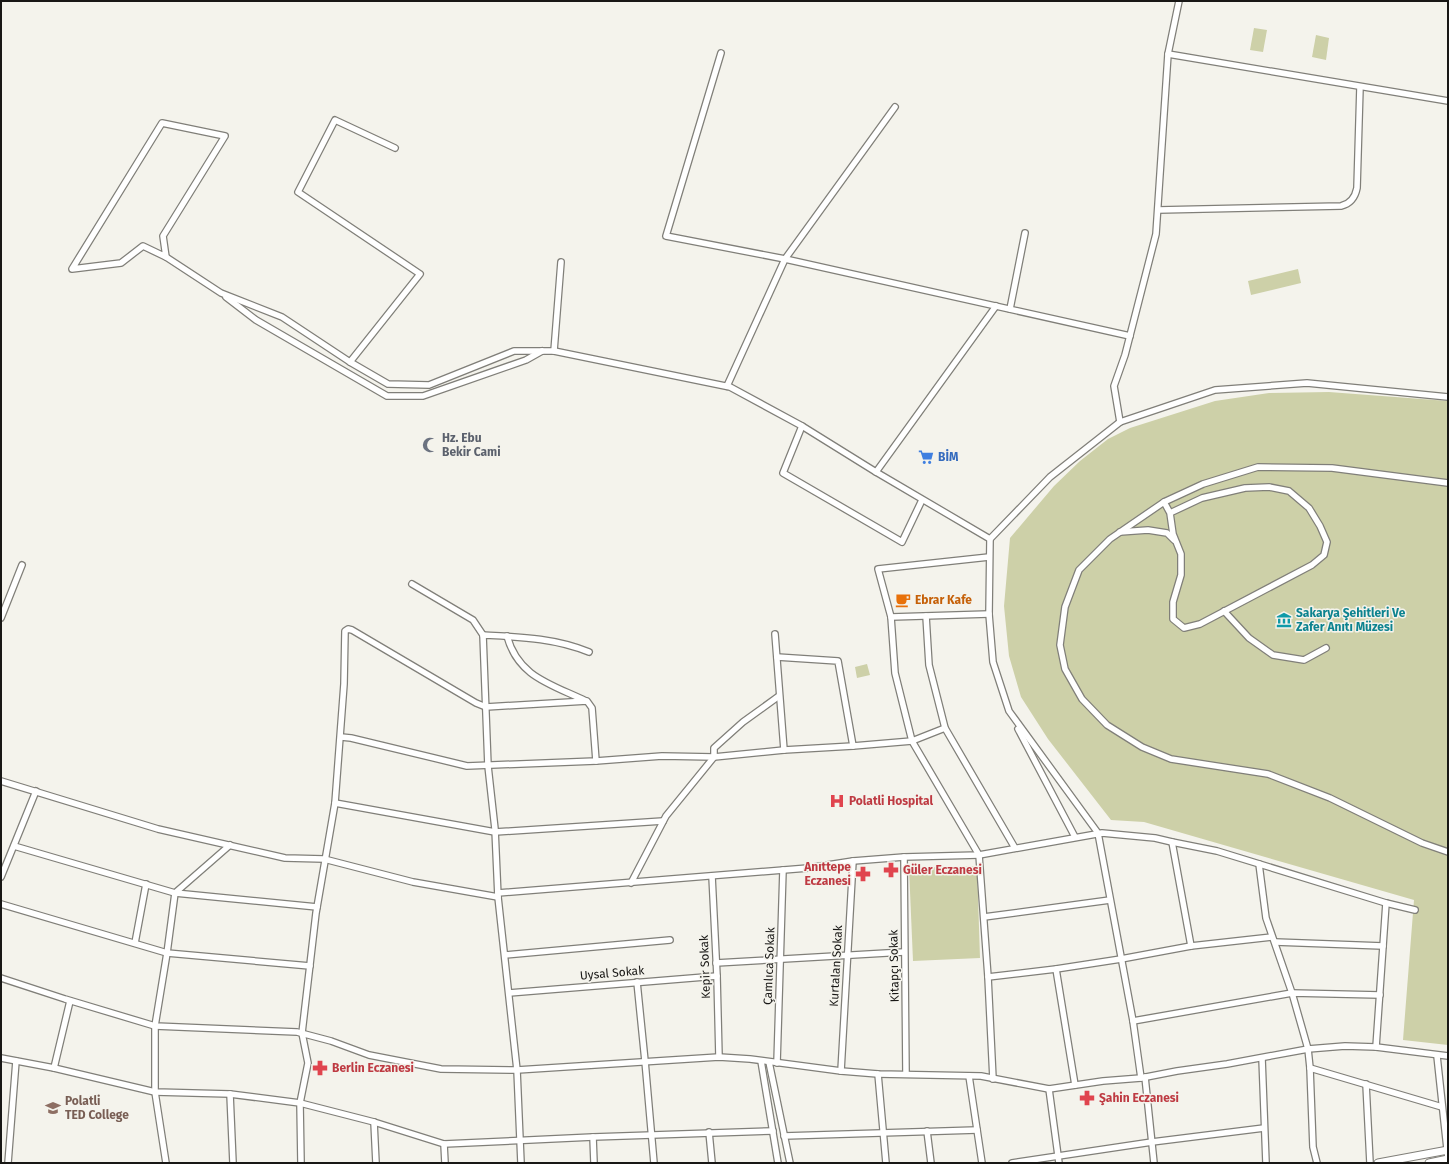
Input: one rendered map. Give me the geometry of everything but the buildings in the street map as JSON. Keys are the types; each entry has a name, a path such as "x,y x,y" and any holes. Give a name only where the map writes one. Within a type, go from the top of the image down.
{"street":[{"path":"1120,422 1114,386 1125,355 1156,234 1168,54 1179,1"},
{"path":"721,53 666,236 786,259 1130,336"},
{"path":"1168,54 1360,87 1448,100"},
{"path":"1158,210 1341,206 1347,204 1355,196 1356,188 1360,87"},
{"path":"726,386 786,259 895,107"},
{"path":"350,362 420,274 298,192 336,120 395,148"},
{"path":"166,257 163,236 226,136 162,123 72,269 121,263 143,246 166,257 221,293 256,320 387,396 423,396 526,360 540,354 542,351"},
{"path":"1010,309 1025,233"},
{"path":"554,351 561,262"},
{"path":"221,293 282,317 350,362 388,384 429,385 514,351 554,351 726,386 802,426 922,500 990,539"},
{"path":"876,472 996,306"},
{"path":"1075,837 1009,711 993,662 989,614 990,539 1050,476 1120,422 1215,390 1307,383 1448,397"},
{"path":"802,426 783,473 902,542 922,500"},
{"path":"1448,483 1332,468 1258,467 1203,484 1164,502 1110,538 1079,570 1065,607 1060,645 1065,669 1082,699 1107,725 1142,747 1171,759 1268,774 1330,798 1422,843 1448,852"},
{"path":"1164,502 1170,513 1173,534 1181,554 1181,575 1174,602 1173,619 1184,628 1200,624 1312,565 1324,555 1327,542 1320,526 1309,508 1289,491 1269,487 1245,488 1202,498 1170,513"},
{"path":"1119,532 1148,530 1167,533 1177,544"},
{"path":"989,557 878,568 891,617 895,674 912,741 979,854 988,976 993,1078"},
{"path":"1,618 22,565"},
{"path":"412,584 473,620 483,635 488,766 495,832 498,895 517,1070 521,1163"},
{"path":"1224,611 1249,638 1273,655 1304,660 1326,648"},
{"path":"891,617 989,614"},
{"path":"926,616 929,665 945,728 1015,848"},
{"path":"301,1163 300,1103 308,1063 302,1033 317,907 334,803 344,684 344,633 348,629 352,630 476,703 486,707 587,701"},
{"path":"775,634 784,750"},
{"path":"483,635 550,640 573,645 589,652"},
{"path":"507,636 510,648 515,658 532,675 587,701 592,708 596,761"},
{"path":"777,657 838,661 853,746"},
{"path":"631,883 666,816 714,757 714,748 743,722 779,696"},
{"path":"1009,711 1098,833 1143,1077 1154,1163"},
{"path":"340,737 351,738 468,766 488,766 596,761 662,756 714,757 784,750 853,746 912,741 945,728"},
{"path":"1,781 158,829 284,858 324,859 413,882 498,895 808,868 853,861 979,854 1098,833 1155,838 1217,851 1415,910"},
{"path":"1,877 3,865 14,846 36,791"},
{"path":"334,803 495,832 663,821"},
{"path":"1172,842 1191,946"},
{"path":"166,1163 155,1092 155,1026 175,893 230,845"},
{"path":"14,846 175,893 317,907"},
{"name":"Kitapçı Sokak","path":"904,857 906,1074"},
{"name":"Kurtalan Sokak","path":"841,1071 853,861"},
{"path":"1259,864 1266,918 1292,993 1308,1049 1313,1147 1317,1163"},
{"name":"Çamlıca Sokak","path":"777,1063 782,870"},
{"name":"Kepir Sokak","path":"712,876 717,976 718,1056"},
{"path":"135,943 146,884"},
{"path":"984,917 1110,900"},
{"path":"1376,1047 1386,902"},
{"path":"1,904 167,953 310,966"},
{"path":"988,976 1056,969 1191,946 1274,939 1383,946"},
{"path":"505,956 670,940"},
{"path":"716,963 904,952"},
{"path":"1056,969 1075,1086"},
{"name":"Uysal Sokak","path":"509,993 717,976"},
{"path":"1,978 70,1001 155,1026 302,1033 331,1041 369,1055 441,1069 517,1070 718,1056 878,1074 993,1078 1049,1089 1228,1064 1308,1049 1345,1046 1376,1047 1437,1056 1448,1056"},
{"path":"637,982 654,1163"},
{"path":"1133,1021 1292,993 1380,995"},
{"path":"54,1068 70,1001"},
{"path":"1429,1163 1448,1159 1437,1056"},
{"path":"1,1058 54,1068 155,1092 230,1094 300,1103 374,1122 444,1144 773,1130"},
{"path":"1262,1058 1266,1163"},
{"path":"8,1163 16,1061"},
{"path":"761,1061 778,1163"},
{"path":"770,1062 790,1163"},
{"path":"1310,1068 1442,1107"},
{"path":"878,1074 886,1163"},
{"path":"969,1076 982,1163"},
{"path":"1366,1084 1370,1163"},
{"path":"1049,1089 1059,1163"},
{"path":"230,1094 233,1163"},
{"path":"374,1122 376,1163"},
{"path":"1012,1163 1152,1142 1264,1128"},
{"path":"784,1136 977,1130"},
{"path":"927,1131 931,1163"},
{"path":"709,1132 712,1163"},
{"path":"593,1137 594,1163"},
{"path":"444,1144 445,1163"},
{"path":"1378,1163 1447,1150"}],"green space":[{"path":"1254,28 1267,30 1263,52 1250,50"},
{"path":"1316,35 1329,38 1326,60 1312,57"},
{"path":"1298,269 1301,283 1251,295 1248,281"},
{"path":"1329,392 1448,401 1448,1045 1403,1040 1414,900 1144,822 1111,820 1048,739 1021,697 1009,656 1004,606 1010,538 1054,486 1080,461 1108,439 1130,428 1215,401 1269,393"},
{"path":"867,664 870,675 857,678 855,667"},
{"path":"977,866 980,958 913,961 909,868"}],"place":[{"name":"Hz. Ebu Bekir Cami","path":"430,445"},
{"name":"BİM","path":"926,457"},
{"name":"Ebrar Kafe","path":"903,600"},
{"name":"Sakarya Şehitleri Ve Zafer Anıtı Müzesi","path":"1284,620"},
{"name":"Polatli Hospital","path":"837,801"},
{"name":"Güler Eczanesi","path":"891,870"},
{"name":"Anıttepe Eczanesi","path":"863,874"},
{"name":"Berlin Eczanesi","path":"320,1068"},
{"name":"Şahin Eczanesi","path":"1087,1098"},
{"name":"Polatli TED College","path":"53,1108"}]}
